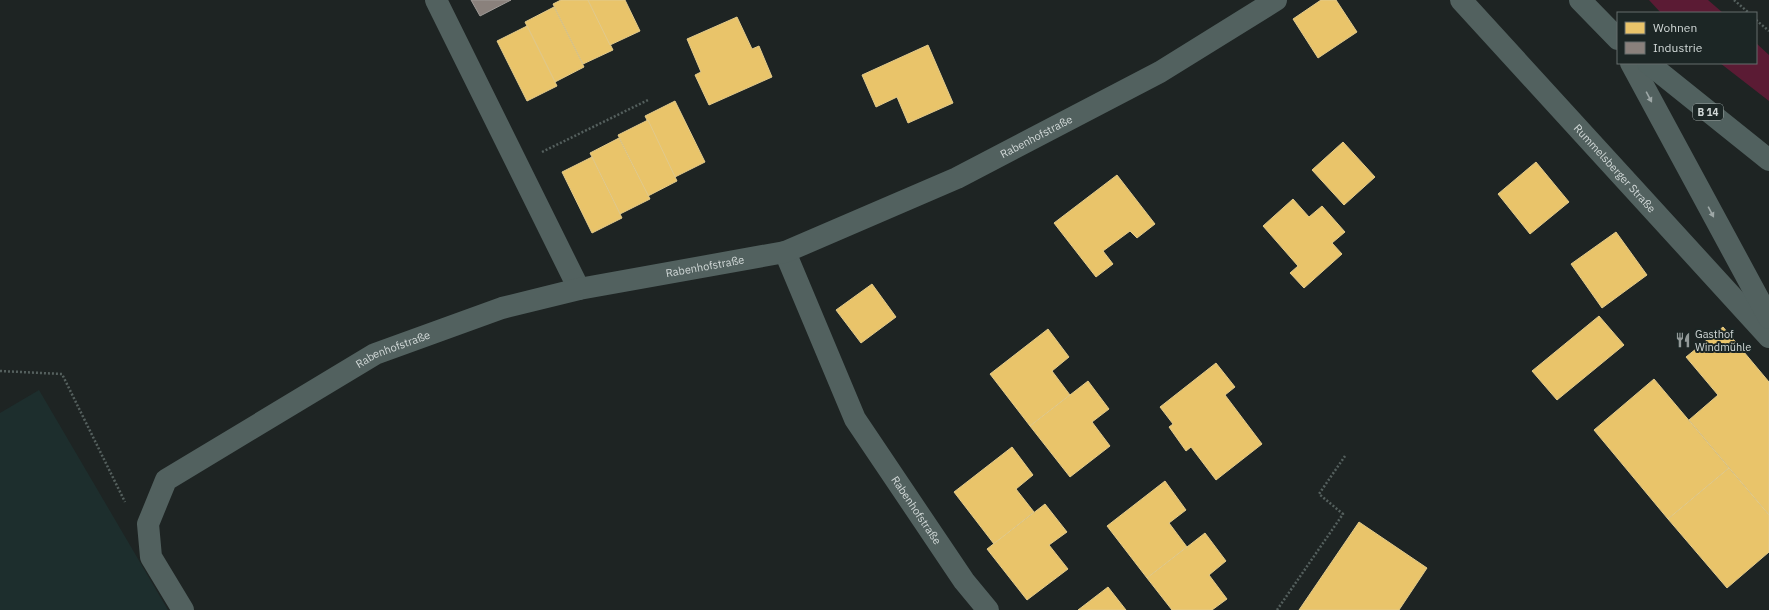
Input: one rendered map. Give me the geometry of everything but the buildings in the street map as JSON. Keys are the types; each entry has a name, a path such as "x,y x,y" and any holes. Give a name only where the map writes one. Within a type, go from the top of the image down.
{"main road":[{"path":"1580,0 1617,38"},
{"name":"B 14","path":"1649,64 1769,160"}],"street":[{"path":"436,0 580,289"},
{"name":"Rabenhofstraße","path":"183,610 151,557 148,524 166,480 376,354 502,308 580,289 784,252 957,178 1160,72 1276,0"},
{"name":"Rummelsberger Straße","path":"1461,0 1769,337"},
{"path":"1632,64 1769,318"},
{"name":"Rabenhofstraße","path":"784,252 855,419 964,582 988,610"}],"path":[{"path":"1734,0 1748,12"},
{"path":"1757,21 1769,31"},
{"path":"517,164 648,100"},
{"path":"0,371 62,374 127,508"},
{"path":"1277,610 1343,514 1319,494 1345,456"}],"shaded area":[{"path":"1649,0 1708,0 1722,12 1660,12"},
{"path":"1757,44 1769,55 1769,101 1721,64 1757,64"},
{"path":"39,390 168,610 0,610 0,413"}],"place":[{"name":"Gasthof Windmühle","path":"1683,340"}]}
